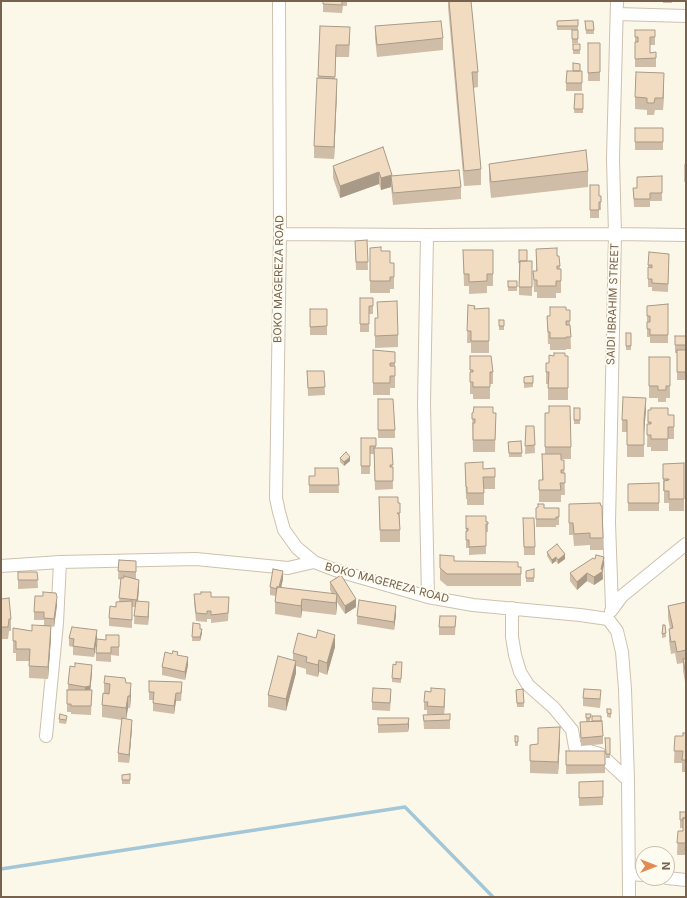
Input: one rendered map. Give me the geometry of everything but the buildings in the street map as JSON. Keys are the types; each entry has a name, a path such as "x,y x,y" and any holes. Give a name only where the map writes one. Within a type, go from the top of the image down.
{"street":[{"name":"BOKO MAGEREZA ROAD","path":"279,1 280,234 276,498 278,512 284,530 297,548 314,562 335,570 428,597 473,605 608,619"},
{"name":"SAIDI IBRAHIM STREET","path":"612,608 609,523 615,234 613,159 617,1"},
{"path":"617,14 686,16"},
{"path":"280,234 686,235"},
{"path":"427,235 424,404 428,597"},
{"path":"629,897 630,874 625,689 622,652 617,631 608,619 612,608 622,596 686,544"},
{"path":"1,566 60,562 196,559 288,568 314,562"},
{"path":"46,736 57,623 60,562"},
{"path":"512,608 512,637 515,655 520,672 528,685 554,708 572,730 575,746 600,754 628,780"},
{"path":"630,874 635,875"},
{"path":"675,879 686,880"}],"waterway":[{"path":"1,869 405,807 493,897"}]}
